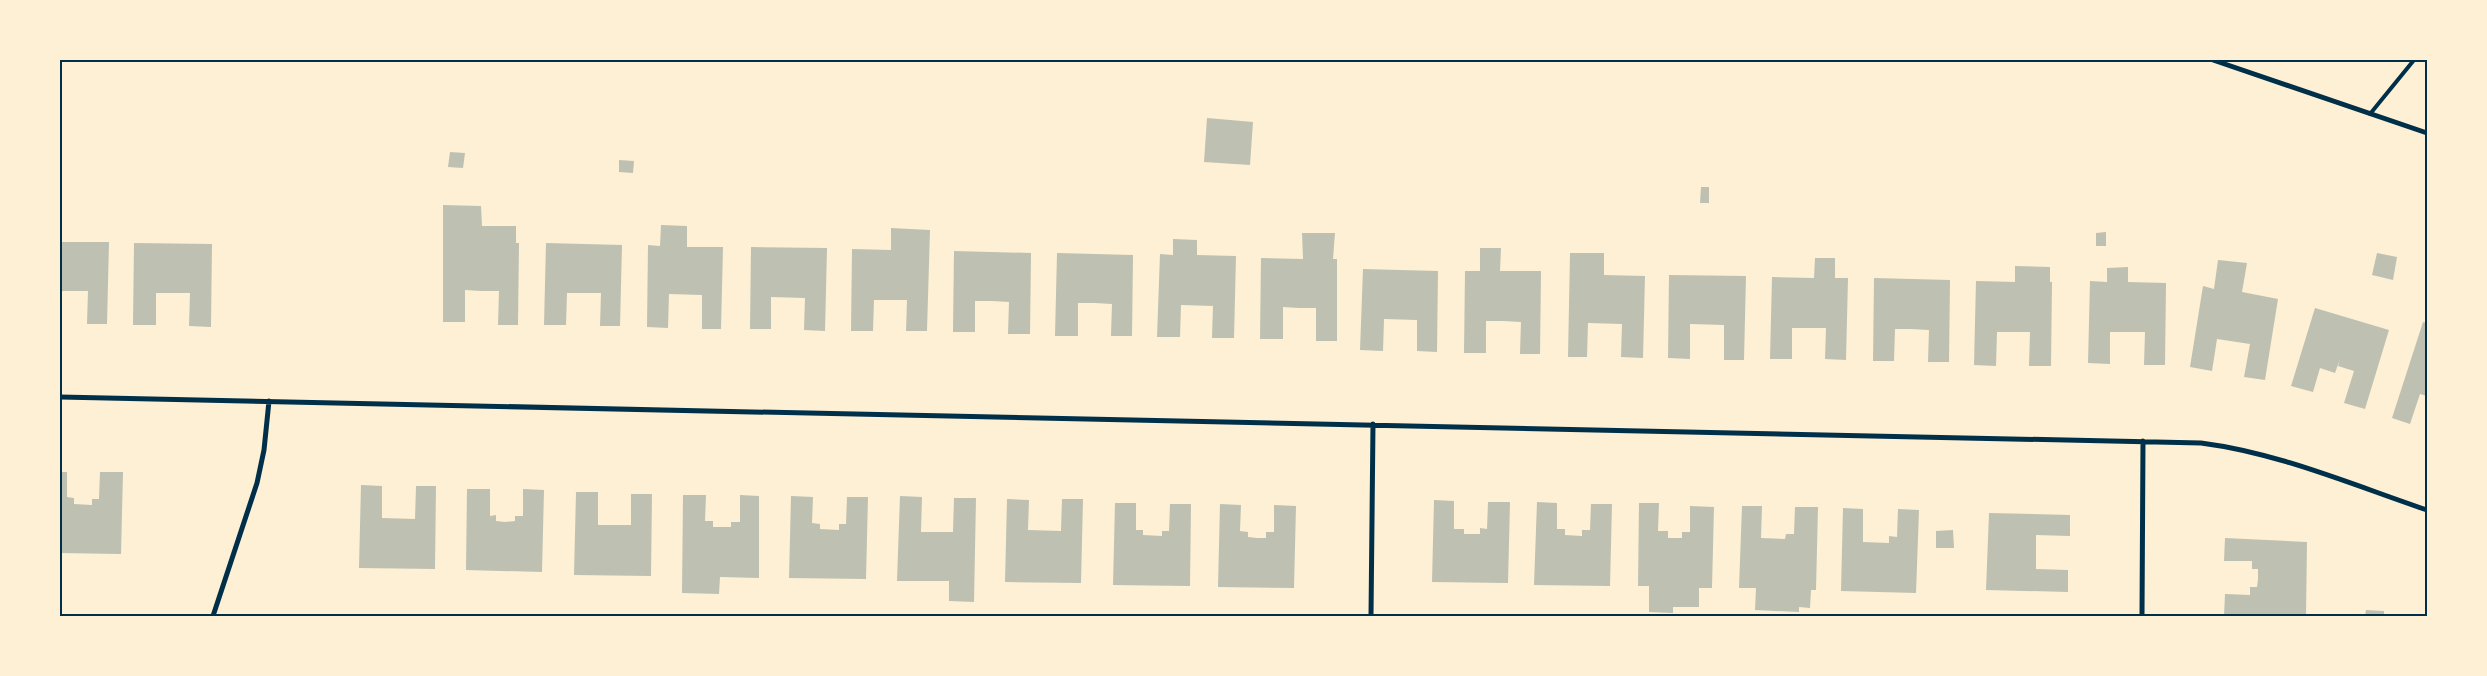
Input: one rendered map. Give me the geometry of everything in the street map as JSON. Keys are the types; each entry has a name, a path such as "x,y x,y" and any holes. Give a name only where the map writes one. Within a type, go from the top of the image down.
{"street":[{"path":"2213,60 2427,133"},
{"path":"60,397 2201,443 2247,450 2427,510"},
{"path":"213,616 257,483 264,450 269,400"},
{"path":"1371,616 1373,424"},
{"path":"2142,616 2143,441"}],"lane":[{"path":"2370,114 2414,60"}],"building":[{"path":"1207,118 1253,122 1250,165 1204,162"},
{"path":"450,152 465,153 463,168 448,167"},
{"path":"619,160 634,161 633,173 619,172"},
{"path":"1701,187 1709,187 1709,203 1700,203"},
{"path":"443,205 481,206 482,226 516,226 516,243 519,243 518,325 498,325 499,291 465,290 465,322 443,322"},
{"path":"661,225 687,226 687,247 723,247 721,329 702,329 702,295 669,294 668,328 647,327 648,245 660,246"},
{"path":"891,228 930,230 927,331 906,331 907,300 874,300 873,331 851,331 852,249 891,250"},
{"path":"2106,232 2106,246 2096,246 2096,233"},
{"path":"1302,233 1335,233 1333,259 1337,259 1337,341 1316,341 1316,308 1283,307 1283,339 1260,339 1261,258 1303,259"},
{"path":"1173,239 1197,240 1197,255 1236,256 1234,338 1212,338 1213,306 1181,305 1180,337 1157,337 1160,254 1173,255"},
{"path":"60,242 109,242 107,324 87,324 88,291 60,291"},
{"path":"134,243 212,244 211,327 189,326 190,293 156,293 156,325 133,325"},
{"path":"546,243 622,245 620,326 600,326 601,293 567,293 566,325 544,325"},
{"path":"751,247 827,248 825,331 804,330 805,298 771,297 771,329 750,329"},
{"path":"1480,248 1501,248 1500,271 1541,271 1540,354 1520,354 1521,322 1503,321 1486,321 1486,353 1464,353 1465,271 1480,271"},
{"path":"954,251 1031,253 1030,334 1008,334 1009,302 992,301 975,301 975,332 953,332"},
{"path":"1057,253 1133,255 1132,336 1111,336 1112,304 1078,303 1078,336 1055,336"},
{"path":"1570,253 1604,253 1604,275 1645,276 1643,358 1621,357 1622,324 1588,323 1587,357 1568,357"},
{"path":"2377,253 2397,257 2393,280 2372,275"},
{"path":"1815,258 1835,258 1835,278 1848,278 1846,360 1825,359 1826,328 1792,328 1792,359 1770,359 1772,277 1814,278"},
{"path":"2218,260 2247,263 2242,292 2278,299 2265,380 2244,377 2250,344 2217,339 2212,371 2190,367 2203,286 2214,289"},
{"path":"2015,266 2050,267 2050,282 2052,282 2051,366 2029,366 2030,332 1997,332 1996,366 1974,365 1976,281 2015,282"},
{"path":"2128,267 2128,282 2166,283 2165,365 2144,365 2145,332 2110,332 2110,364 2088,363 2090,281 2107,282 2107,268"},
{"path":"1363,269 1438,271 1437,352 1417,351 1417,320 1384,319 1383,351 1360,350"},
{"path":"1669,275 1746,276 1744,360 1724,360 1724,325 1690,324 1690,359 1668,358"},
{"path":"1874,278 1950,280 1949,362 1928,362 1929,330 1911,329 1895,329 1894,361 1873,361"},
{"path":"2315,308 2389,330 2365,409 2344,403 2354,371 2338,366 2340,359 2335,373 2320,368 2313,392 2291,386"},
{"path":"2423,322 2427,323 2427,396 2420,394 2410,424 2392,418"},
{"path":"60,472 67,472 67,497 74,498 74,504 92,505 92,499 99,499 100,472 123,472 121,554 60,553"},
{"path":"361,485 382,486 382,518 415,519 416,486 436,486 435,569 359,568"},
{"path":"467,489 490,489 490,516 496,515 496,521 505,522 515,521 515,516 523,516 523,489 544,490 542,572 466,570"},
{"path":"576,492 598,492 598,525 631,525 631,494 652,494 651,576 574,575"},
{"path":"683,495 706,495 705,521 713,521 713,527 731,527 731,522 740,522 740,495 759,496 759,578 720,577 719,594 682,593"},
{"path":"791,496 813,497 812,523 820,524 820,529 839,530 839,524 846,524 847,497 868,497 866,579 789,578"},
{"path":"900,496 922,497 921,532 953,532 954,498 976,498 974,602 949,601 949,581 897,581"},
{"path":"1007,499 1029,500 1028,530 1061,531 1062,499 1083,499 1081,583 1005,582"},
{"path":"1434,500 1454,501 1454,529 1464,529 1464,534 1480,534 1480,528 1487,529 1488,502 1510,502 1508,583 1432,582"},
{"path":"1537,502 1557,503 1557,529 1565,529 1565,535 1582,536 1582,530 1590,530 1591,504 1612,504 1610,586 1534,585"},
{"path":"1115,503 1136,503 1136,530 1143,530 1143,535 1162,536 1162,531 1169,531 1170,504 1191,504 1190,586 1113,585"},
{"path":"1639,503 1659,503 1658,531 1668,531 1668,538 1682,538 1682,532 1690,532 1690,506 1714,507 1712,588 1699,588 1699,607 1673,607 1673,613 1649,612 1649,586 1638,586"},
{"path":"1220,504 1241,505 1240,531 1248,532 1248,537 1257,538 1266,538 1266,532 1274,532 1274,505 1296,506 1294,588 1218,587"},
{"path":"1742,506 1762,506 1761,538 1785,539 1786,534 1794,534 1795,507 1818,507 1816,590 1811,590 1810,608 1799,607 1799,612 1755,610 1756,588 1739,588"},
{"path":"1843,508 1863,509 1863,542 1889,543 1889,536 1897,537 1898,509 1919,510 1916,593 1841,591"},
{"path":"1989,513 2070,515 2070,536 2036,535 2036,569 2068,570 2068,592 1986,590"},
{"path":"1953,530 1954,548 1936,548 1936,531"},
{"path":"2225,538 2307,542 2306,616 2224,616 2225,594 2250,595 2250,587 2257,587 2258,579 2258,569 2252,569 2252,561 2224,561"},
{"path":"2366,610 2384,611 2384,616 2365,616"}]}
